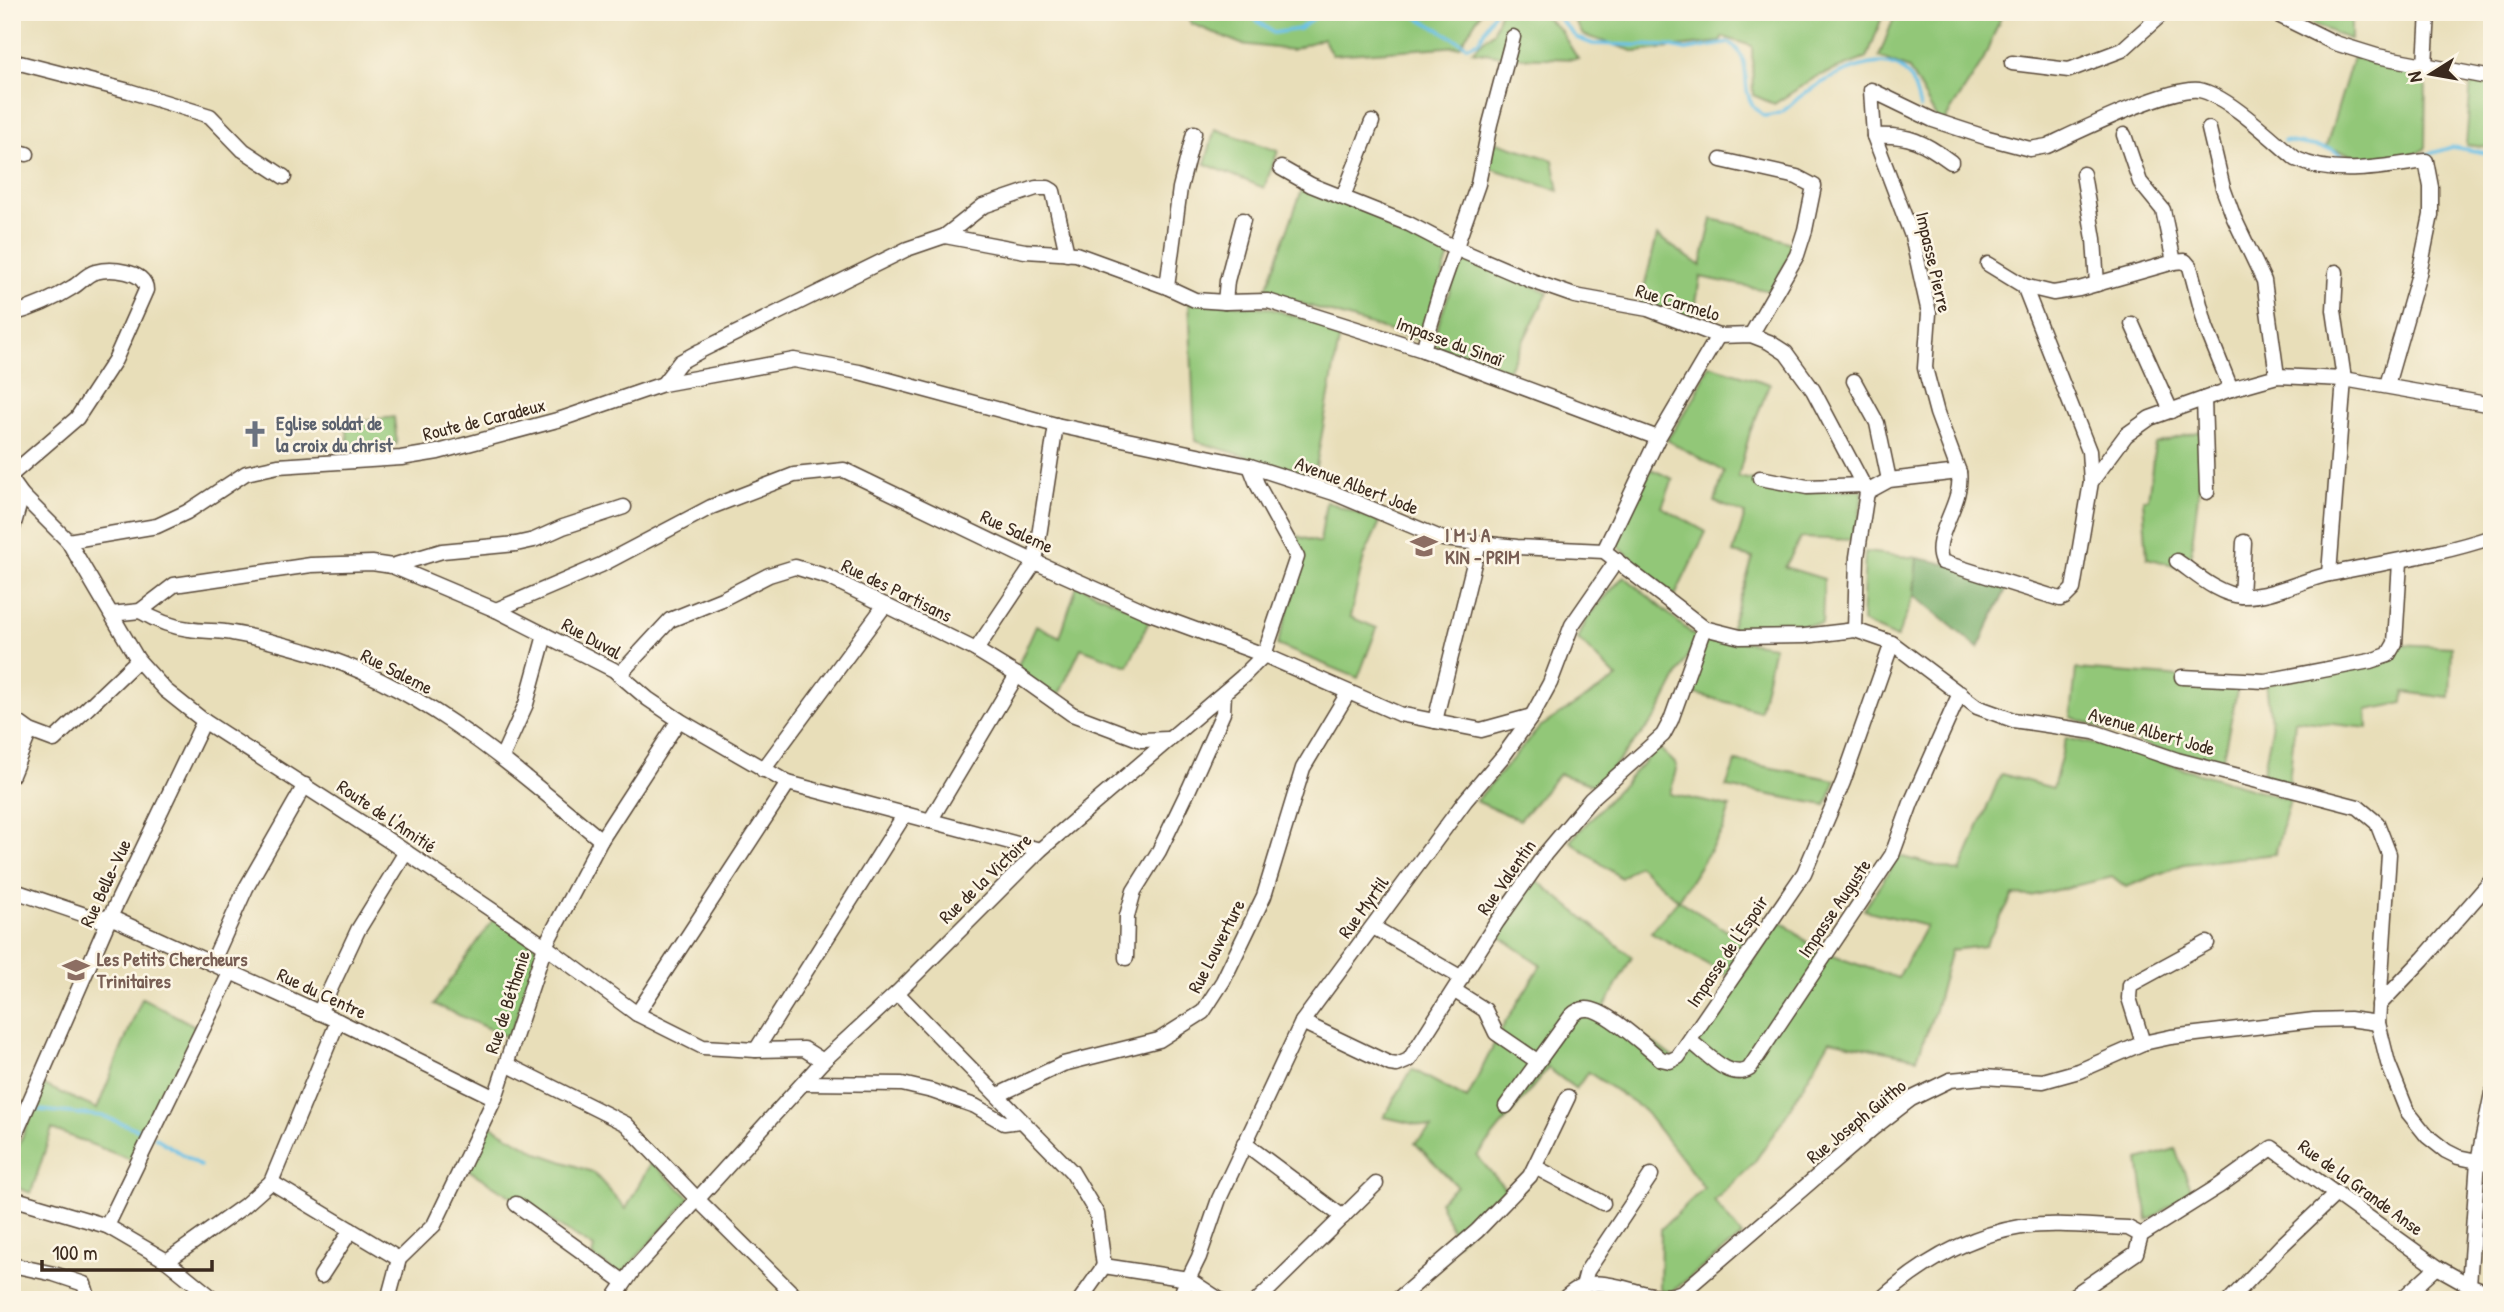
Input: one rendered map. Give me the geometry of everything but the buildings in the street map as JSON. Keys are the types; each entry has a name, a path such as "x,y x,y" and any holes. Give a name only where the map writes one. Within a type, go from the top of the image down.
{"street":[{"path":"2012,63 2069,70 2122,50 2164,12"},
{"path":"2272,12 2335,43 2377,57 2492,78"},
{"path":"2424,65 2428,12"},
{"path":"1423,350 1478,184 1490,124 1513,37"},
{"path":"12,61 129,91 210,116 243,150 284,177"},
{"name":"Impasse Pierre","path":"1959,472 1937,413 1925,368 1929,313 1912,236 1874,136 1871,90 1933,120 2030,149 2047,146 2162,97 2197,90 2229,104 2296,159 2309,165 2350,171 2426,160 2431,187 2431,215 2419,274 2386,385"},
{"path":"1343,197 1372,122"},
{"path":"2209,129 2223,188 2264,281 2277,376"},
{"path":"1167,287 1180,188 1194,133"},
{"path":"2124,135 2140,183 2163,210 2174,262"},
{"path":"1874,136 1901,136 1917,140 1951,162"},
{"path":"1721,160 1797,177 1814,187 1797,255 1751,335"},
{"name":"Rue Carmelo","path":"1281,168 1311,186 1409,224 1455,248 1532,281 1575,296 1648,309 1718,336 1751,335 1769,342 1786,353 1813,390 1865,488"},
{"path":"2083,174 2094,239 2097,284"},
{"path":"663,384 680,362 700,351 907,249 945,236 983,206 1036,188 1053,191 1067,254"},
{"path":"1225,302 1227,281 1243,220"},
{"name":"Impasse du Sinaï","path":"945,236 1025,251 1076,254 1195,300 1269,301 1423,350 1658,438"},
{"path":"1987,264 2024,286 2053,293 2185,261 2190,267 2206,327 2231,389"},
{"path":"12,314 50,300 94,272 120,270 142,278 146,284 146,290 115,360 77,418 12,474"},
{"path":"2329,574 2344,379 2334,310 2336,272"},
{"path":"1760,478 1807,488 1865,488 1889,480 1959,472 1959,494 1938,546 1942,562 2054,599 2065,597 2073,589 2091,482 2089,451 2024,286"},
{"path":"2132,324 2171,411"},
{"path":"1604,551 1658,438 1718,336"},
{"name":"Route de Caradeux","path":"68,541 158,526 187,512 246,473 278,466 401,458 438,452 561,419 663,384 794,360"},
{"name":"Avenue Albert Jode","path":"794,360 849,370 1056,425 1250,466 1334,493 1443,539 1517,547 1604,551 1704,628 1740,637 1804,636 1855,630 1892,643 1977,707 2013,720 2094,732 2177,760 2358,807 2377,823 2389,855 2379,1005"},
{"path":"2091,482 2131,430 2150,418 2231,389 2277,376 2344,379 2492,405"},
{"path":"1854,381 1877,424 1889,480"},
{"path":"2204,399 2207,492"},
{"path":"976,650 1035,562 1056,425"},
{"name":"Rue de la Victoire","path":"613,1300 624,1282 823,1061 897,993 1040,850 1224,693 1264,655 1297,557 1250,466"},
{"name":"Rue Saleme","path":"496,610 601,565 723,503 794,475 844,470 1035,562 1147,612 1264,655 1399,714 1481,730 1532,716"},
{"name":"Route de l'Amitié","path":"12,481 22,495 68,541 138,660 165,690 204,721 305,785 545,946 637,1014 703,1047 804,1049 823,1061"},
{"path":"1855,630 1857,557 1865,488"},
{"path":"12,531 22,495"},
{"path":"393,566 442,551 534,540 563,527 624,507"},
{"path":"2177,561 2215,586 2241,596 2275,590 2329,574 2400,562 2492,537"},
{"path":"2241,596 2244,542"},
{"path":"1435,721 1479,543"},
{"name":"Rue Myrtil","path":"1178,1300 1199,1257 1219,1199 1302,1022 1532,716 1550,683 1572,625 1617,560"},
{"path":"2182,677 2265,681 2370,661 2388,655 2395,643 2400,562"},
{"name":"Rue Duval","path":"140,611 174,585 311,565 372,563 393,566 496,610 614,670 679,720 788,783 1040,850"},
{"name":"Rue des Partisans","path":"619,675 670,620 722,599 769,575 795,568 828,577 976,650 1072,714 1141,740 1168,740"},
{"path":"764,770 886,605"},
{"path":"111,614 140,611"},
{"name":"Rue Saleme","path":"140,611 158,621 188,629 232,633 311,653 383,681 446,718 502,757 601,840"},
{"name":"Rue Valentin","path":"1302,1022 1390,1065 1404,1063 1414,1054 1497,922 1545,853 1591,799 1663,735 1671,720 1704,628"},
{"path":"502,757 526,704 545,635"},
{"name":"Impasse de l'Espoir","path":"1506,1106 1570,1016 1586,1009 1601,1012 1665,1060 1678,1057 1804,873 1843,782 1892,643"},
{"path":"12,718 30,731 54,740 138,660"},
{"path":"930,821 1017,675"},
{"path":"1126,958 1127,916 1134,891 1158,851 1189,789 1223,713 1224,693"},
{"name":"Rue Louverture","path":"998,1095 1063,1064 1158,1040 1203,1012 1223,981 1264,895 1303,768 1348,693"},
{"name":"Impasse Auguste","path":"1690,1041 1729,1071 1740,1073 1749,1069 1892,855 1911,803 1960,693"},
{"name":"Rue de Béthanie","path":"399,1259 434,1225 495,1098 545,946 601,840 679,720"},
{"name":"Rue Belle-Vue","path":"12,1142 110,917 204,721"},
{"path":"12,775 30,731"},
{"path":"637,1014 788,783"},
{"path":"212,962 246,888 305,785"},
{"path":"756,1050 905,814"},
{"path":"319,1013 358,930 406,852"},
{"path":"2485,1163 2446,1151 2413,1120 2388,1063 2378,1023 2379,1005 2492,880"},
{"name":"Rue du Centre","path":"12,890 97,919 110,917 338,1021 495,1098"},
{"path":"1373,927 1459,984 1485,1010 1496,1033 1536,1061"},
{"path":"2143,1043 2129,998 2130,985 2207,943"},
{"path":"107,1226 231,971"},
{"path":"897,993 1072,1171 1097,1214 1104,1266 1080,1300"},
{"name":"Rue Joseph Guitho","path":"1583,1286 1609,1284 1657,1297 1676,1296 1872,1129 1911,1099 1950,1080 1968,1077 2051,1080 2143,1043 2171,1037 2314,1020 2349,1019 2378,1023"},
{"path":"167,1261 244,1206 271,1182 338,1021"},
{"path":"508,1065 626,1124 799,1300"},
{"path":"804,1083 902,1084 975,1105 1004,1123 1020,1121"},
{"path":"2469,1285 2492,1093"},
{"path":"1398,1300 1477,1231 1531,1176 1568,1097"},
{"path":"1244,1143 1343,1217"},
{"name":"Rue de la Grande Anse","path":"2141,1235 2220,1186 2272,1148 2437,1266 2490,1296"},
{"path":"1535,1167 1603,1203"},
{"path":"1563,1300 1572,1291 1583,1286 1587,1271 1651,1175"},
{"path":"271,1182 399,1259 388,1300"},
{"path":"1258,1300 1376,1184"},
{"path":"2230,1300 2281,1246 2337,1194"},
{"path":"12,1198 107,1226 167,1261 215,1300"},
{"path":"516,1204 624,1282"},
{"path":"1880,1300 1909,1274 1975,1237 2023,1226 2128,1228 2141,1235 2136,1253 2067,1300"},
{"path":"321,1276 351,1230"},
{"path":"12,1265 84,1284 89,1300"},
{"path":"1104,1266 1188,1279 1220,1300"},
{"path":"2401,1300 2437,1266"}],"green space":[{"path":"1185,12 1481,12 1460,46 1332,55 1323,38 1292,50 1241,44 1192,24"},
{"path":"1500,12 1540,12 1560,30 1578,59 1509,57 1472,51 1494,31"},
{"path":"1570,12 1884,12 1867,58 1816,77 1774,104 1753,95 1752,46 1723,37 1720,42 1636,52 1583,35"},
{"path":"1896,12 2003,12 1983,61 1941,126 1909,69 1879,57"},
{"path":"2285,12 2351,12 2351,40"},
{"path":"2353,57 2426,72 2425,149 2392,166 2326,147"},
{"path":"2471,82 2492,83 2492,148 2466,145"},
{"path":"1215,129 1278,151 1264,188 1205,164"},
{"path":"1494,141 1553,160 1559,191 1488,167"},
{"path":"1303,187 1372,212 1451,249 1422,341 1265,292"},
{"path":"1712,219 1746,227 1796,245 1770,291 1700,277 1693,322 1640,303 1657,236 1701,266"},
{"path":"1462,257 1548,292 1508,371 1431,344"},
{"path":"1189,299 1268,308 1341,330 1314,477 1195,441"},
{"path":"1709,365 1770,384 1750,432 1738,477 1808,491 1863,490 1856,540 1801,538 1785,567 1824,579 1822,624 1730,630 1753,558 1733,553 1745,514 1715,502 1724,472 1667,440 1695,397"},
{"path":"394,417 397,444 349,450 346,423"},
{"path":"2201,431 2204,447 2189,569 2147,558 2143,499 2148,499 2155,444"},
{"path":"1651,469 1673,479 1662,507 1706,532 1675,596 1614,543"},
{"path":"1326,501 1380,522 1364,557 1350,617 1377,628 1358,678 1277,645 1303,565 1297,536 1320,543"},
{"path":"1865,552 1917,558 1914,595 1897,638 1862,622"},
{"path":"1917,558 1979,570 2010,581 1978,648 1914,595"},
{"path":"1624,576 1697,638 1657,716 1597,786 1559,774 1520,820 1476,801 1540,727 1617,678 1578,639 1588,616"},
{"path":"1077,585 1151,617 1128,666 1081,648 1057,699 1016,670 1036,625 1060,637"},
{"path":"1707,636 1774,646 1760,711 1688,692"},
{"path":"2399,644 2452,647 2450,698 2404,692 2403,703 2367,710 2368,728 2295,720 2289,784 2262,777 2272,729 2266,684 2386,661 2396,655"},
{"path":"2076,669 2171,676 2238,686 2221,767 2151,747 2071,717"},
{"path":"2066,738 2125,751 2290,800 2275,854 2184,864 2126,887 2113,877 2030,896 2013,895 1985,946 1951,950 1935,1010 1917,1058 1830,1040 1783,1120 1753,1164 1714,1201 1742,1236 1671,1292 1660,1289 1661,1229 1704,1188 1644,1110 1588,1072 1576,1089 1548,1068 1477,1156 1508,1192 1457,1243 1439,1201 1457,1186 1415,1143 1432,1128 1384,1117 1412,1069 1467,1099 1502,1028 1541,965 1496,934 1535,879 1632,957 1604,1008 1681,1063 1781,921 1818,951 1898,978 1926,926 1864,910 1899,856 1960,872 2001,774 2053,788"},
{"path":"1658,747 1677,765 1670,794 1730,807 1723,830 1678,900 1638,865 1621,878 1570,841"},
{"path":"1736,761 1836,780 1826,805 1726,787"},
{"path":"1678,900 1748,944 1726,975 1651,932"},
{"path":"495,917 541,950 509,1038 434,1004"},
{"path":"142,998 197,1027 134,1161 52,1129 31,1193 12,1186 12,1161 44,1085 97,1109"},
{"path":"488,1124 541,1154 593,1172 626,1209 651,1162 690,1198 621,1275 592,1256 594,1248 467,1169"},
{"path":"2175,1149 2192,1191 2148,1221 2139,1160"}],"waterway":[{"path":"1246,12 1273,33 1299,29 1322,12"},
{"path":"1408,12 1468,46 1479,41 1494,12"},
{"path":"1553,12 1577,38 1593,44 1667,46 1686,50 1730,43 1742,57 1752,104 1764,116 1783,111 1805,93 1841,73 1870,64 1884,63 1896,66 1906,73 1920,108"},
{"path":"2284,141 2332,149 2354,165"},
{"path":"2426,155 2452,147 2492,154"},
{"path":"39,1110 102,1116 148,1133"},
{"path":"155,1137 200,1166"}],"place":[{"name":"Eglise soldat de la croix du christ","path":"255,434"},
{"name":"I M J A KIN - PRIM","path":"1424,546"},
{"name":"Les Petits Chercheurs Trinitaires","path":"76,970"}]}
